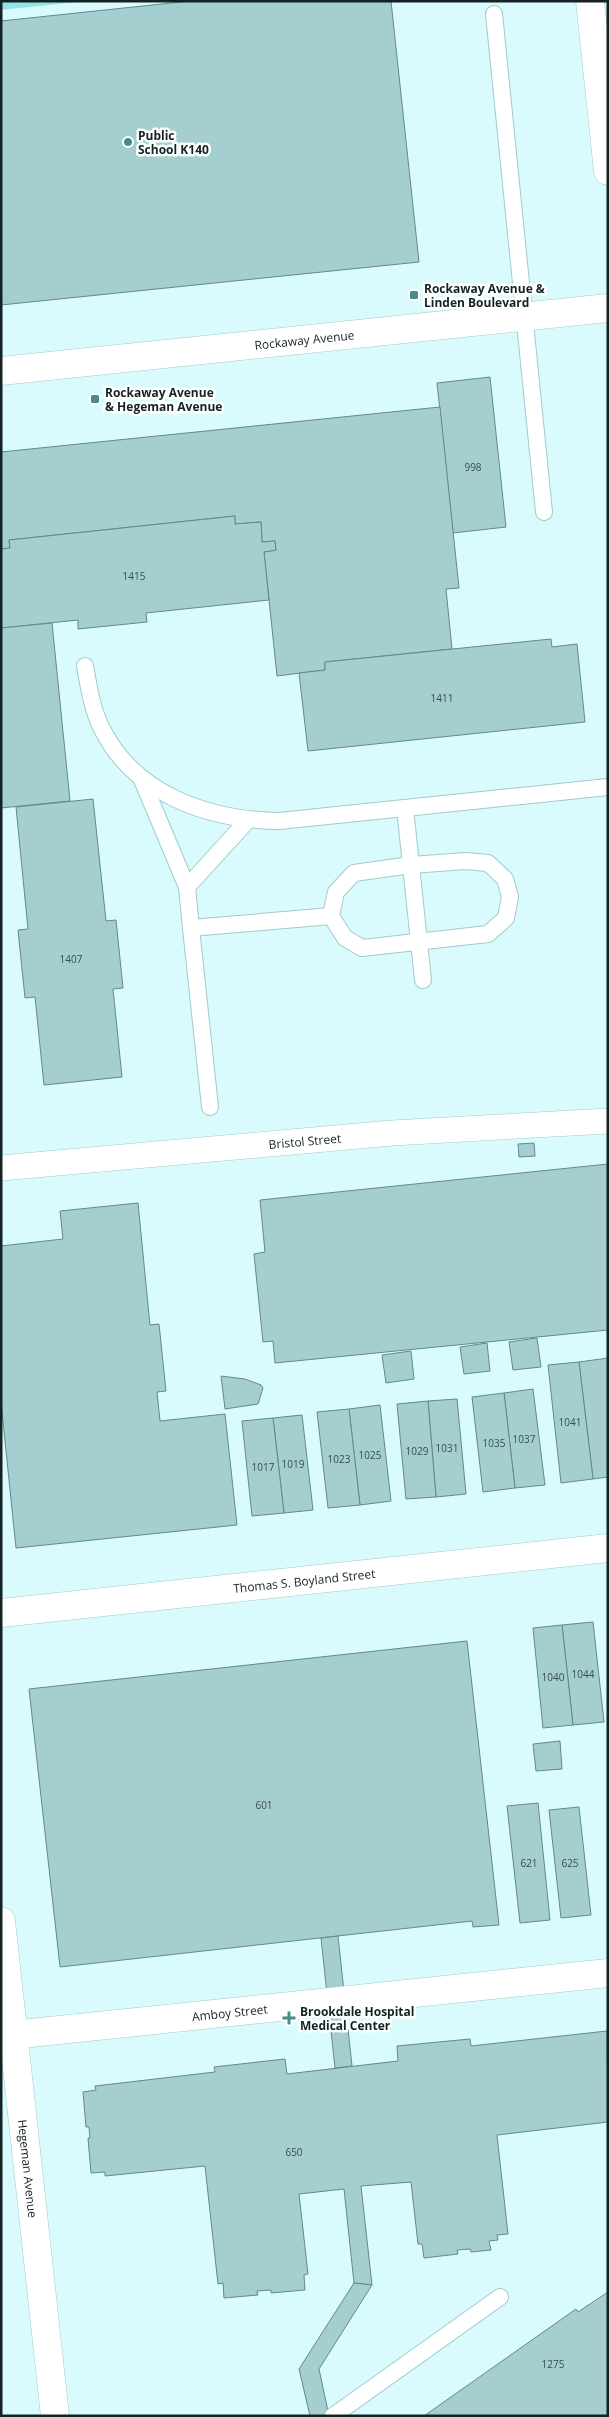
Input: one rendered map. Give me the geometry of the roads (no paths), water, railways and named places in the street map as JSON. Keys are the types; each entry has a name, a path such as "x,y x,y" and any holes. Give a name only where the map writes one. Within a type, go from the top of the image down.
{"street":[{"path":"590,1 608,171"},
{"name":"Rockaway Avenue","path":"1,372 608,308"},
{"name":"Bristol Street","path":"1,1168 392,1133 608,1120"},
{"name":"Thomas S. Boyland Street","path":"1,1612 608,1548"},
{"name":"Hegeman Avenue","path":"1,1921 8,2036 55,2416"},
{"name":"Amboy Street","path":"8,2036 608,1974"}],"lane":[{"path":"494,14 522,317 544,512"},
{"path":"86,666 90,695 102,729 120,755 142,780 188,887 210,1107"},
{"path":"142,780 178,801 248,820 279,821 608,787"},
{"path":"405,808 423,980"},
{"path":"188,887 248,820"},
{"path":"466,861 488,863 505,879 510,897 506,918 488,934 418,943 362,948 345,938 331,916 336,892 354,873 410,865 466,861"},
{"path":"191,928 331,916"},
{"path":"333,2416 500,2297"}],"place":[{"name":"Public School K140","path":"128,142"},
{"name":"Rockaway Avenue & Linden Boulevard","path":"414,295"},
{"name":"Rockaway Avenue & Hegeman Avenue","path":"95,399"},
{"name":"Brookdale Hospital Medical Center","path":"289,2018"}]}
